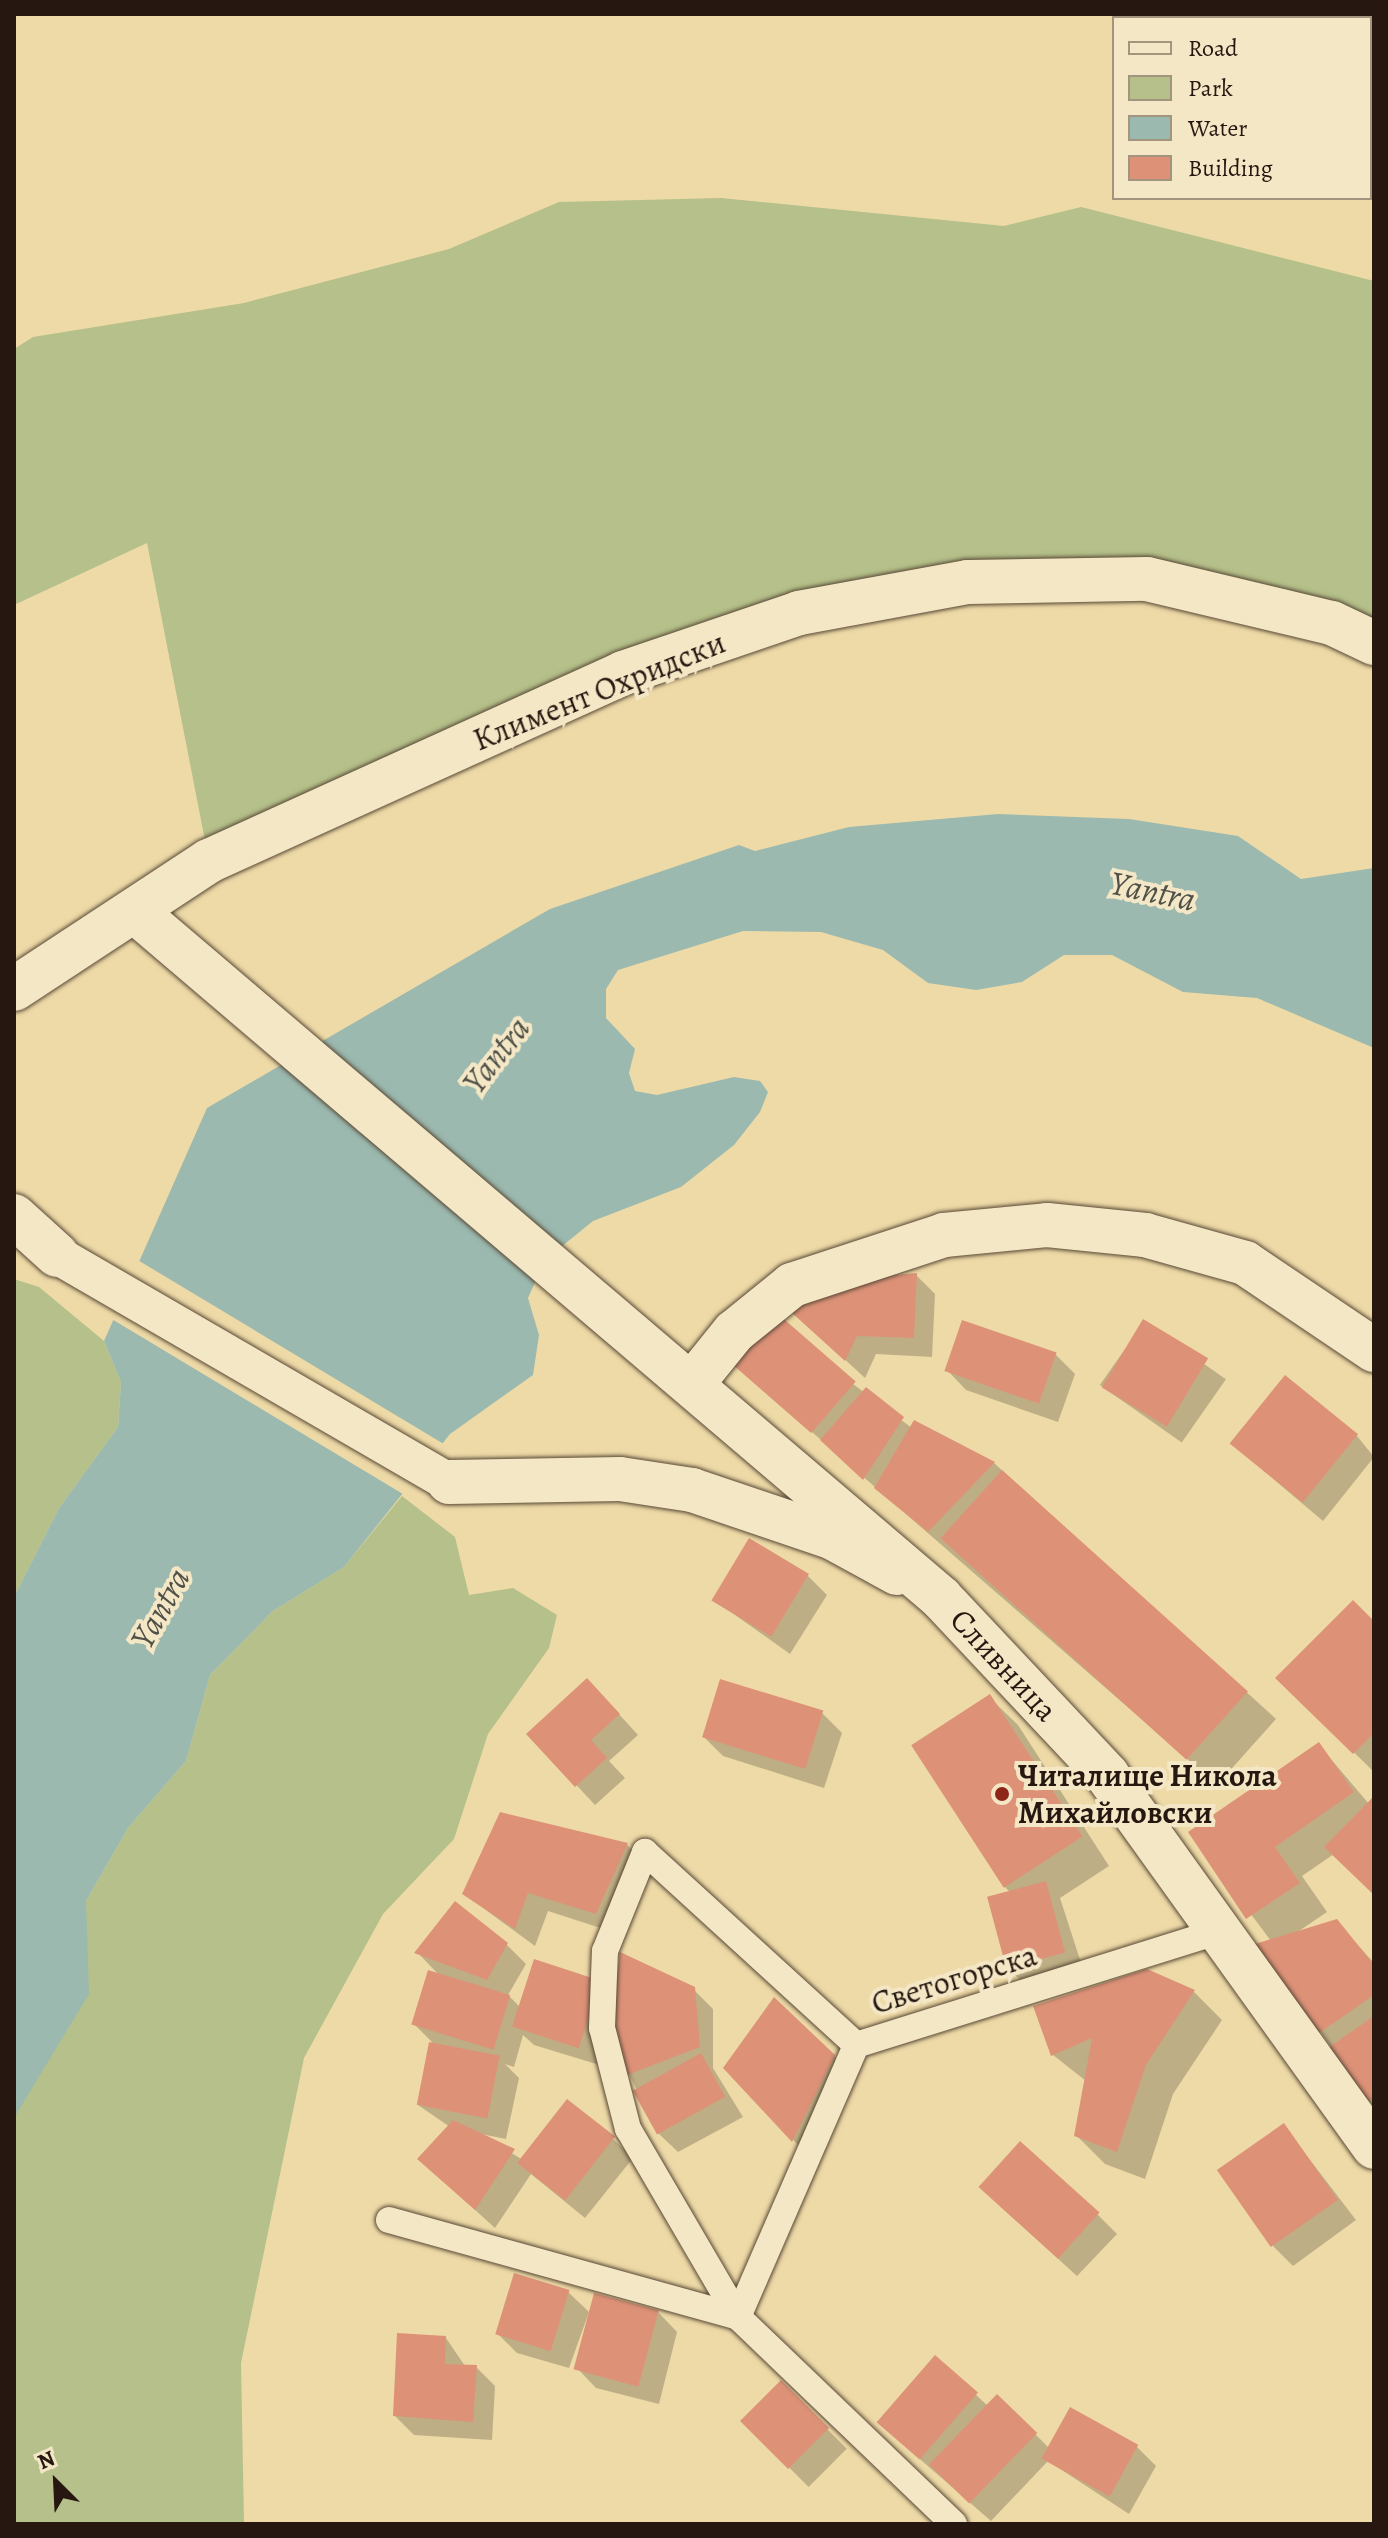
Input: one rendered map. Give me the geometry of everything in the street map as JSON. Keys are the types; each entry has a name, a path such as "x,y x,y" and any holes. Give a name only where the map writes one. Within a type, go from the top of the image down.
{"street":[{"name":"Климент Охридски","path":"14,989 138,914 224,855 623,673 799,613 968,582 1147,579 1332,623 1374,643"},
{"path":"138,914 941,1598"},
{"path":"14,1216 57,1255 449,1482"},
{"path":"692,1384 734,1332 792,1285 944,1235 1047,1225 1145,1235 1245,1263 1374,1350"},
{"name":"Сливница","path":"449,1482 620,1479 692,1490 831,1537 941,1598 1107,1775 1374,2147"}],"lane":[{"path":"856,2045 645,1852 605,1951 602,2028 628,2129 738,2317 954,2524"},
{"name":"Светогорска","path":"738,2317 856,2045 1217,1932"},
{"path":"389,2220 738,2317"}],"green space":[{"path":"721,198 1004,226 1081,207 1374,281 1374,643 1147,579 799,613 209,861 147,543 14,605 14,349 33,337 244,303 449,249 559,202"},
{"path":"14,1279 39,1287 104,1341 121,1382 118,1427 59,1508 14,1597"},
{"path":"402,1496 455,1537 469,1595 513,1588 557,1615 549,1648 488,1734 454,1839 383,1914 304,2058 241,2363 244,2524 14,2524 14,2118 85,1947 86,1901 128,1828 186,1761 210,1675 273,1611 344,1567"}],"water":[{"name":"Yantra","path":"998,814 1129,819 1238,836 1301,879 1374,868 1374,1048 1257,998 1183,992 1112,955 1064,955 1022,982 976,990 928,983 883,950 821,932 743,931 618,970 606,989 606,1018 635,1049 629,1073 635,1091 657,1095 734,1077 760,1081 768,1092 760,1112 734,1145 681,1187 593,1221 545,1260 528,1298 539,1335 533,1375 450,1434 344,1567 273,1611 210,1675 186,1761 128,1828 86,1901 89,1994 14,2118 14,1597 59,1508 118,1427 121,1382 104,1341 207,1108 550,909 739,845 755,851 849,827"}],"pier":[{"path":"136,1259 445,1445 412,1500 103,1314"}],"building":[{"path":"917,1273 914,1338 857,1336 845,1361 791,1312 835,1281"},
{"path":"778,1314 856,1382 811,1433 733,1365"},
{"path":"1143,1319 1208,1358 1167,1427 1102,1388"},
{"path":"962,1320 1057,1353 1039,1404 944,1371"},
{"path":"1285,1375 1358,1434 1303,1503 1230,1443"},
{"path":"866,1387 904,1417 863,1480 820,1440"},
{"path":"914,1420 995,1462 928,1532 874,1488"},
{"path":"1002,1470 1248,1691 1186,1760 940,1538"},
{"path":"749,1538 809,1574 771,1637 711,1601"},
{"path":"1353,1600 1374,1621 1374,1733 1353,1754 1275,1678"},
{"path":"587,1678 620,1714 591,1740 607,1758 575,1787 526,1734"},
{"path":"720,1679 823,1711 805,1769 702,1737"},
{"path":"990,1694 1083,1837 1004,1888 911,1745"},
{"path":"1319,1742 1354,1792 1275,1847 1300,1883 1246,1919 1188,1832"},
{"path":"1374,1796 1374,1895 1324,1847"},
{"path":"500,1812 628,1843 596,1914 528,1893 515,1929 462,1894"},
{"path":"1046,1881 1065,1952 1006,1968 987,1897"},
{"path":"455,1901 508,1943 487,1980 414,1953"},
{"path":"1337,1919 1374,1965 1374,1995 1319,2033 1255,1944"},
{"path":"620,1952 695,1987 700,2047 627,2075 610,2030"},
{"path":"534,1959 601,1981 579,2048 512,2027"},
{"path":"1147,1969 1195,1990 1146,2065 1117,2152 1074,2136 1092,2038 1051,2056 1033,2006"},
{"path":"428,1970 510,1995 494,2050 411,2025"},
{"path":"774,1997 835,2055 792,2142 723,2068"},
{"path":"1374,2016 1374,2098 1367,2103 1328,2048"},
{"path":"429,2042 500,2056 487,2119 417,2105"},
{"path":"701,2053 725,2097 657,2135 633,2091"},
{"path":"567,2099 615,2137 565,2200 517,2163"},
{"path":"453,2120 515,2149 475,2210 417,2159"},
{"path":"1284,2123 1338,2200 1271,2247 1217,2170"},
{"path":"1020,2141 1100,2213 1058,2259 979,2187"},
{"path":"514,2273 569,2290 551,2351 495,2334"},
{"path":"594,2293 659,2310 638,2387 574,2369"},
{"path":"397,2333 446,2336 445,2364 477,2365 473,2422 393,2416"},
{"path":"935,2355 978,2392 920,2460 877,2422"},
{"path":"781,2380 829,2428 788,2469 740,2421"},
{"path":"997,2394 1037,2433 969,2503 929,2464"},
{"path":"1070,2407 1138,2445 1110,2496 1041,2459"}],"place":[{"name":"Читалище Никола Михайловски","path":"1002,1794"}]}
